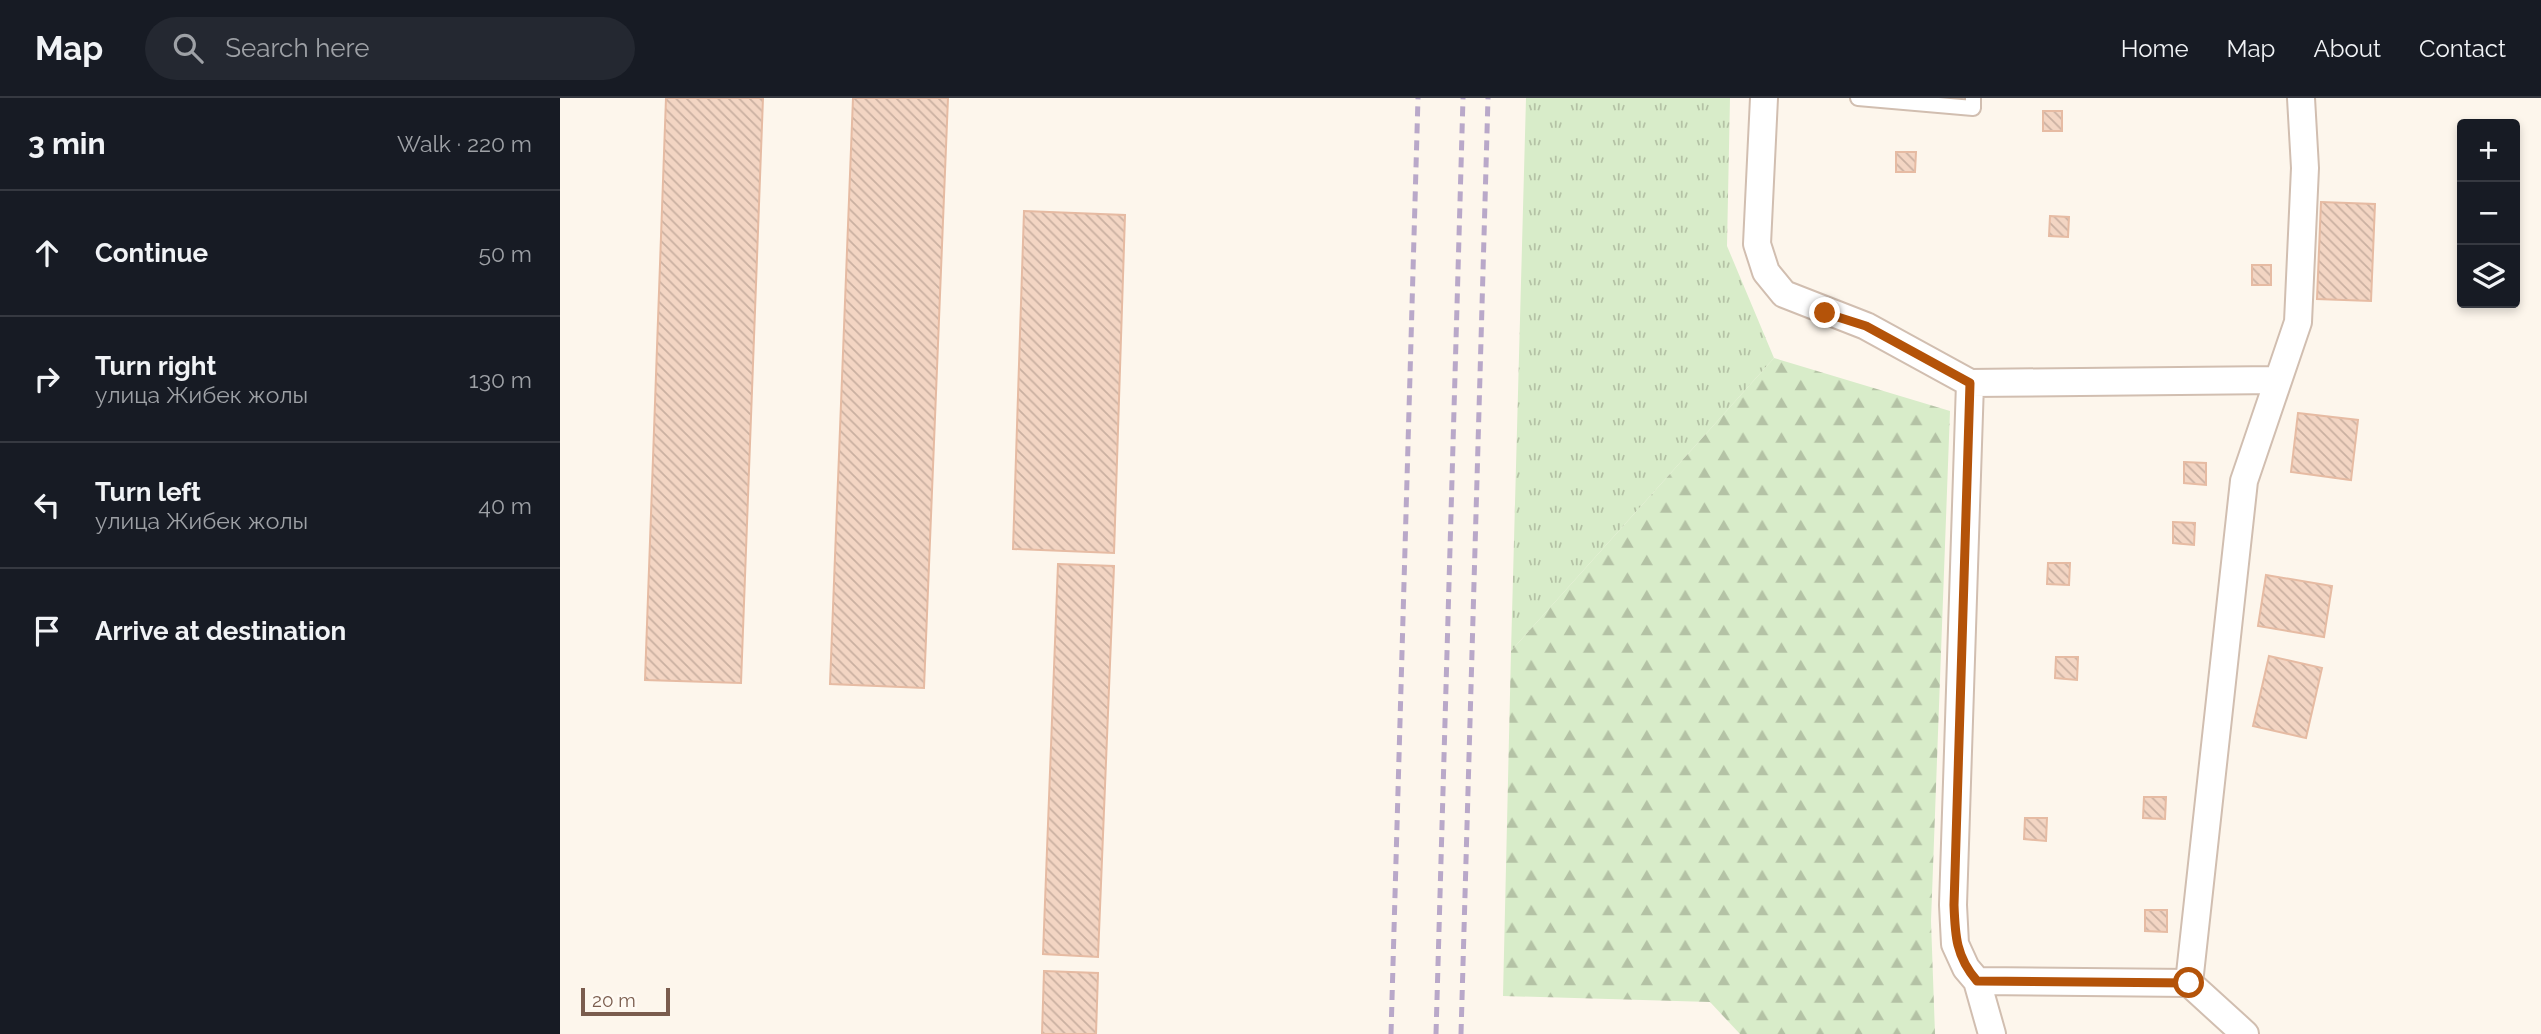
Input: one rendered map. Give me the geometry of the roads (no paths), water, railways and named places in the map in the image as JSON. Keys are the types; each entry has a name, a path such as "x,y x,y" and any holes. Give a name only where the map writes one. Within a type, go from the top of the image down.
{"street":[{"path":"1764,98 1757,244 1766,272 1784,294 1866,326 1970,383 2277,380"},
{"path":"2189,983 2244,481 2298,321 2305,167 2301,98"},
{"path":"1970,383 1955,944 1966,968 1977,981 1992,1034"},
{"path":"1977,981 2189,983 2245,1034"}],"lane":[{"path":"1858,98 1973,108 1973,98"}],"railway":[{"path":"1391,1034 1418,98"},
{"path":"1436,1034 1463,98"},
{"path":"1461,1034 1488,98"}]}
